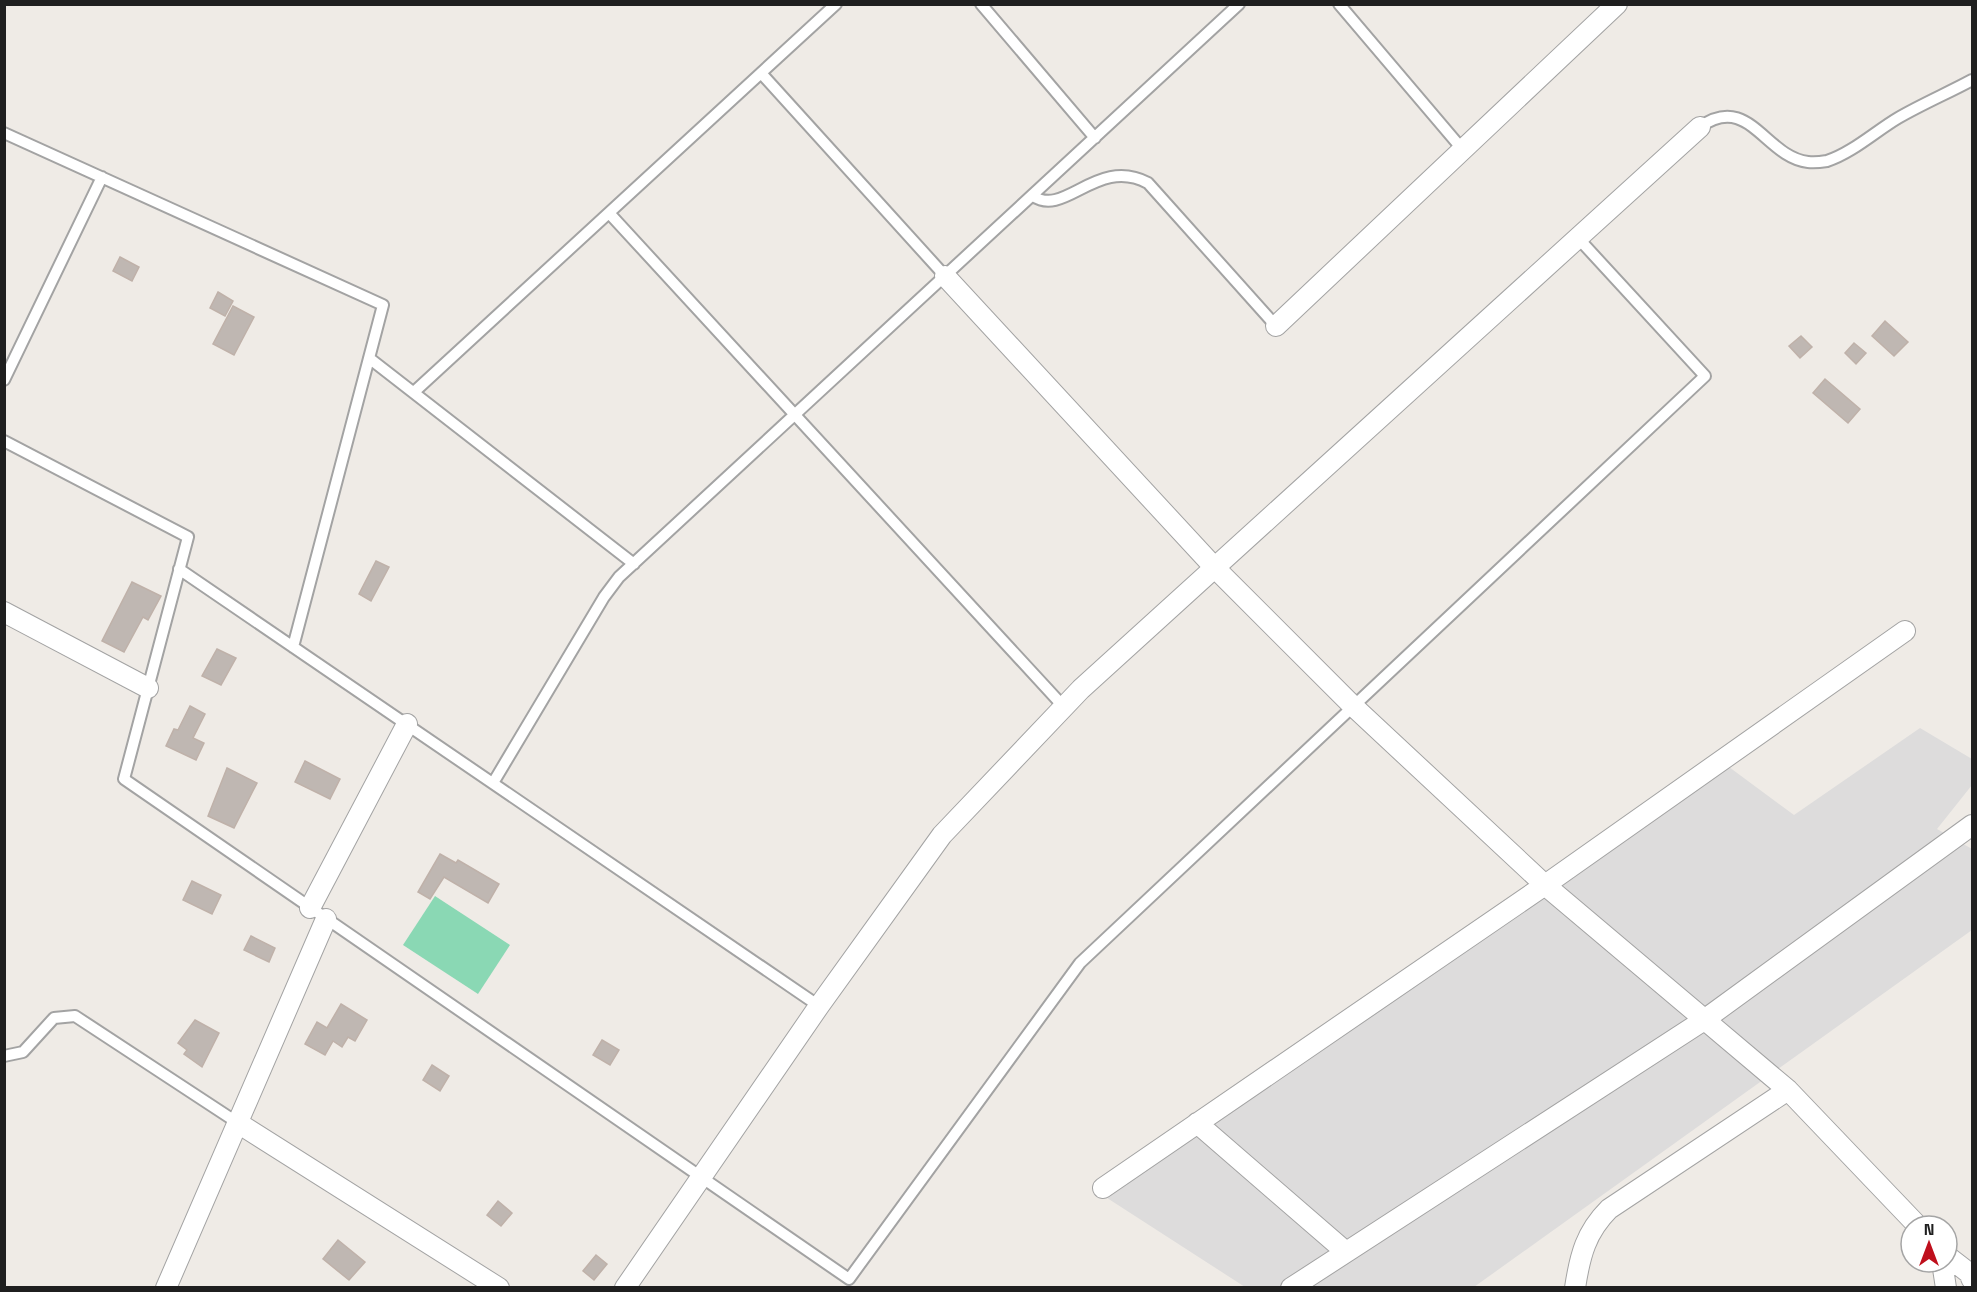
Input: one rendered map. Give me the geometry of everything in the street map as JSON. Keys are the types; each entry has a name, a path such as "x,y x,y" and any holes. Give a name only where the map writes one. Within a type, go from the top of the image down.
{"street":[{"path":"1276,326 1617,5"},
{"path":"625,1287 819,1006 942,836 1064,706 1700,127"},
{"path":"945,276 1215,568 1353,706 1545,885 1788,1090 1907,1214"},
{"path":"4,612 148,688"},
{"path":"1103,1188 1545,885 1905,631"},
{"path":"310,908 407,724"},
{"path":"1291,1287 1704,1020 1972,825"},
{"path":"166,1287 327,919"},
{"path":"1575,1287 1579,1264 1592,1225 1609,1209 1788,1090"},
{"path":"238,1123 499,1287"},
{"path":"1197,1123 1346,1252"},
{"path":"1959,1265 1969,1273 1972,1280"}],"lane":[{"path":"414,392 836,4"},
{"path":"981,4 1095,138"},
{"path":"494,783 604,597 634,564 1239,4"},
{"path":"1339,4 1463,150"},
{"path":"761,73 945,276"},
{"path":"1700,127 1712,118 1729,115 1746,123 1795,157 1805,162 1818,162 1836,156 1900,117 1972,80"},
{"path":"4,133 383,305 293,647"},
{"path":"1033,196 1040,200 1054,200 1108,176 1137,177 1148,183 1276,326"},
{"path":"4,380 102,177"},
{"path":"609,213 1064,706"},
{"path":"4,441 188,537 124,779 849,1279 1080,963 1705,376 1578,238"},
{"path":"369,358 634,564"},
{"path":"179,569 819,1006"},
{"path":"4,1056 23,1052 54,1018 75,1016 238,1123"}],"shaded area":[{"path":"1920,728 1972,759 1972,785 1937,829 1972,849 1972,930 1474,1287 1245,1287 1104,1196 1729,767 1794,815"}],"green space":[{"path":"435,896 510,945 478,994 403,945"}],"building":[{"path":"120,257 139,267 132,281 113,271"},
{"path":"218,292 233,301 225,316 210,308"},
{"path":"233,306 254,317 234,355 213,344"},
{"path":"1885,321 1908,342 1894,356 1872,336"},
{"path":"1801,336 1812,347 1800,358 1789,346"},
{"path":"1854,343 1866,353 1856,364 1845,353"},
{"path":"1825,379 1860,409 1848,423 1813,393"},
{"path":"376,561 389,567 371,601 359,594"},
{"path":"132,582 161,596 148,620 143,617 124,652 102,641"},
{"path":"217,649 236,658 221,685 202,676"},
{"path":"190,706 205,714 193,738 204,743 196,760 166,746 174,729 178,730"},
{"path":"305,761 340,779 330,799 295,782"},
{"path":"227,768 257,783 234,828 208,816"},
{"path":"440,854 456,863 458,860 499,884 488,903 444,877 430,899 418,892"},
{"path":"192,881 221,895 212,914 183,900"},
{"path":"251,936 275,948 269,962 244,950"},
{"path":"341,1004 367,1020 355,1041 348,1037 342,1047 333,1041 325,1055 305,1044 317,1022 327,1028"},
{"path":"195,1020 219,1033 202,1067 184,1054 187,1050 178,1043"},
{"path":"602,1040 619,1050 610,1065 593,1055"},
{"path":"432,1065 449,1076 440,1091 423,1080"},
{"path":"498,1201 512,1213 501,1226 487,1215"},
{"path":"338,1240 365,1262 349,1280 323,1259"},
{"path":"596,1255 607,1264 594,1280 583,1271"}]}
